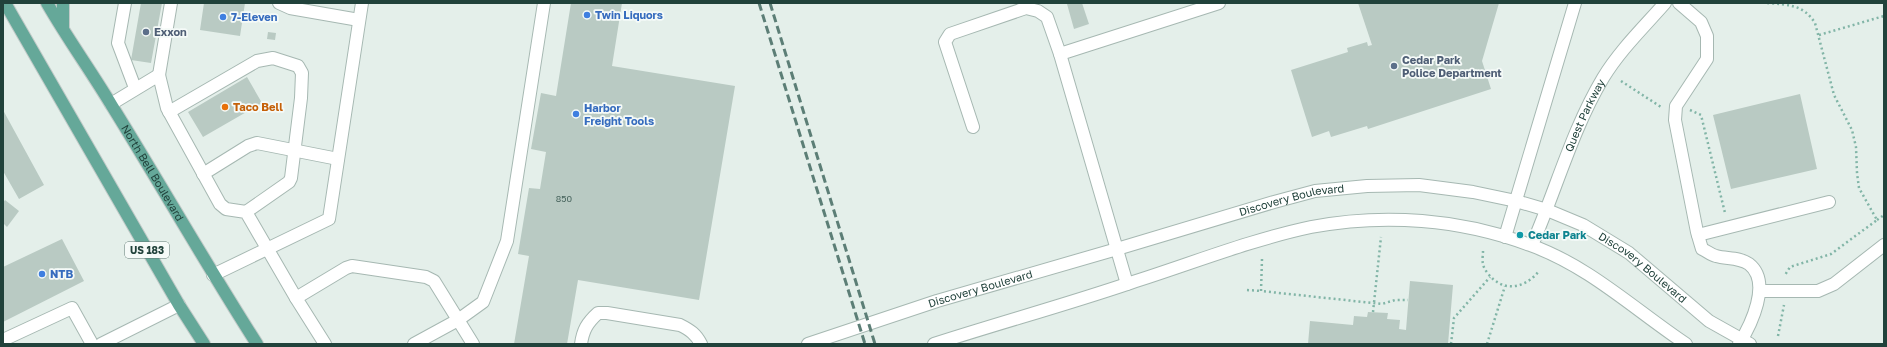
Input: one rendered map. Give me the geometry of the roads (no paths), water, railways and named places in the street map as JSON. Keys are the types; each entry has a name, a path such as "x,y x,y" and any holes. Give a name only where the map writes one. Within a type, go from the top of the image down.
{"main road":[{"name":"US 183","path":"5,3 179,305 204,344"},
{"name":"North Bell Boulevard","path":"48,3 63,31 111,104 213,275 257,344"},
{"path":"63,3 63,31"},
{"path":"3,16 19,28"}],"street":[{"path":"126,3 118,43 136,88"},
{"path":"169,112 257,61 273,58 298,66 302,73 297,136 291,178 288,182 246,212 226,209 220,204 169,112 159,75 171,3"},
{"path":"279,3 290,8 359,20"},
{"path":"213,275 329,219 362,3"},
{"path":"414,344 458,320 483,302 507,242 544,3"},
{"path":"1060,54 1219,3"},
{"path":"1505,237 1575,3"},
{"name":"Quest Parkway","path":"1532,245 1583,116 1604,77 1628,44 1665,3"},
{"path":"1679,3 1701,22 1707,36 1707,59 1676,106 1675,120 1702,249 1715,256 1734,258 1749,264 1759,277 1760,290 1756,308 1743,343"},
{"path":"973,127 945,42 950,34 1026,8 1038,11 1047,17 1060,54 1127,284"},
{"path":"111,104 159,75"},
{"path":"203,174 248,146 257,143 338,159"},
{"name":"Discovery Boulevard","path":"808,344 936,301 1274,202 1315,191 1367,186 1419,186 1473,192 1516,201 1547,210 1583,225 1629,253 1709,321 1743,343"},
{"path":"1698,235 1829,202"},
{"path":"246,212 296,298 325,344"},
{"path":"934,344 1256,242 1312,227 1359,221 1412,220 1459,225 1532,245 1578,268 1616,292 1686,344"},
{"path":"1760,290 1818,291 1834,284 1884,245"},
{"path":"296,298 346,268 352,266 426,277 434,281 473,344"},
{"path":"101,344 179,305"},
{"path":"3,340 72,308 92,344"},
{"path":"581,344 583,330 588,321 598,313 607,313 680,325 690,329 697,336 701,344"}],"railway":[{"path":"759,3 865,344"},
{"path":"770,3 875,344"}],"place":[{"name":"Twin Liquors","path":"587,15"},
{"name":"7-Eleven","path":"223,17"},
{"name":"Exxon","path":"146,32"},
{"name":"Cedar Park Police Department","path":"1394,66"},
{"name":"Taco Bell","path":"225,107"},
{"name":"Harbor Freight Tools","path":"576,114"},
{"name":"Cedar Park","path":"1520,235"},
{"name":"NTB","path":"42,274"}]}
